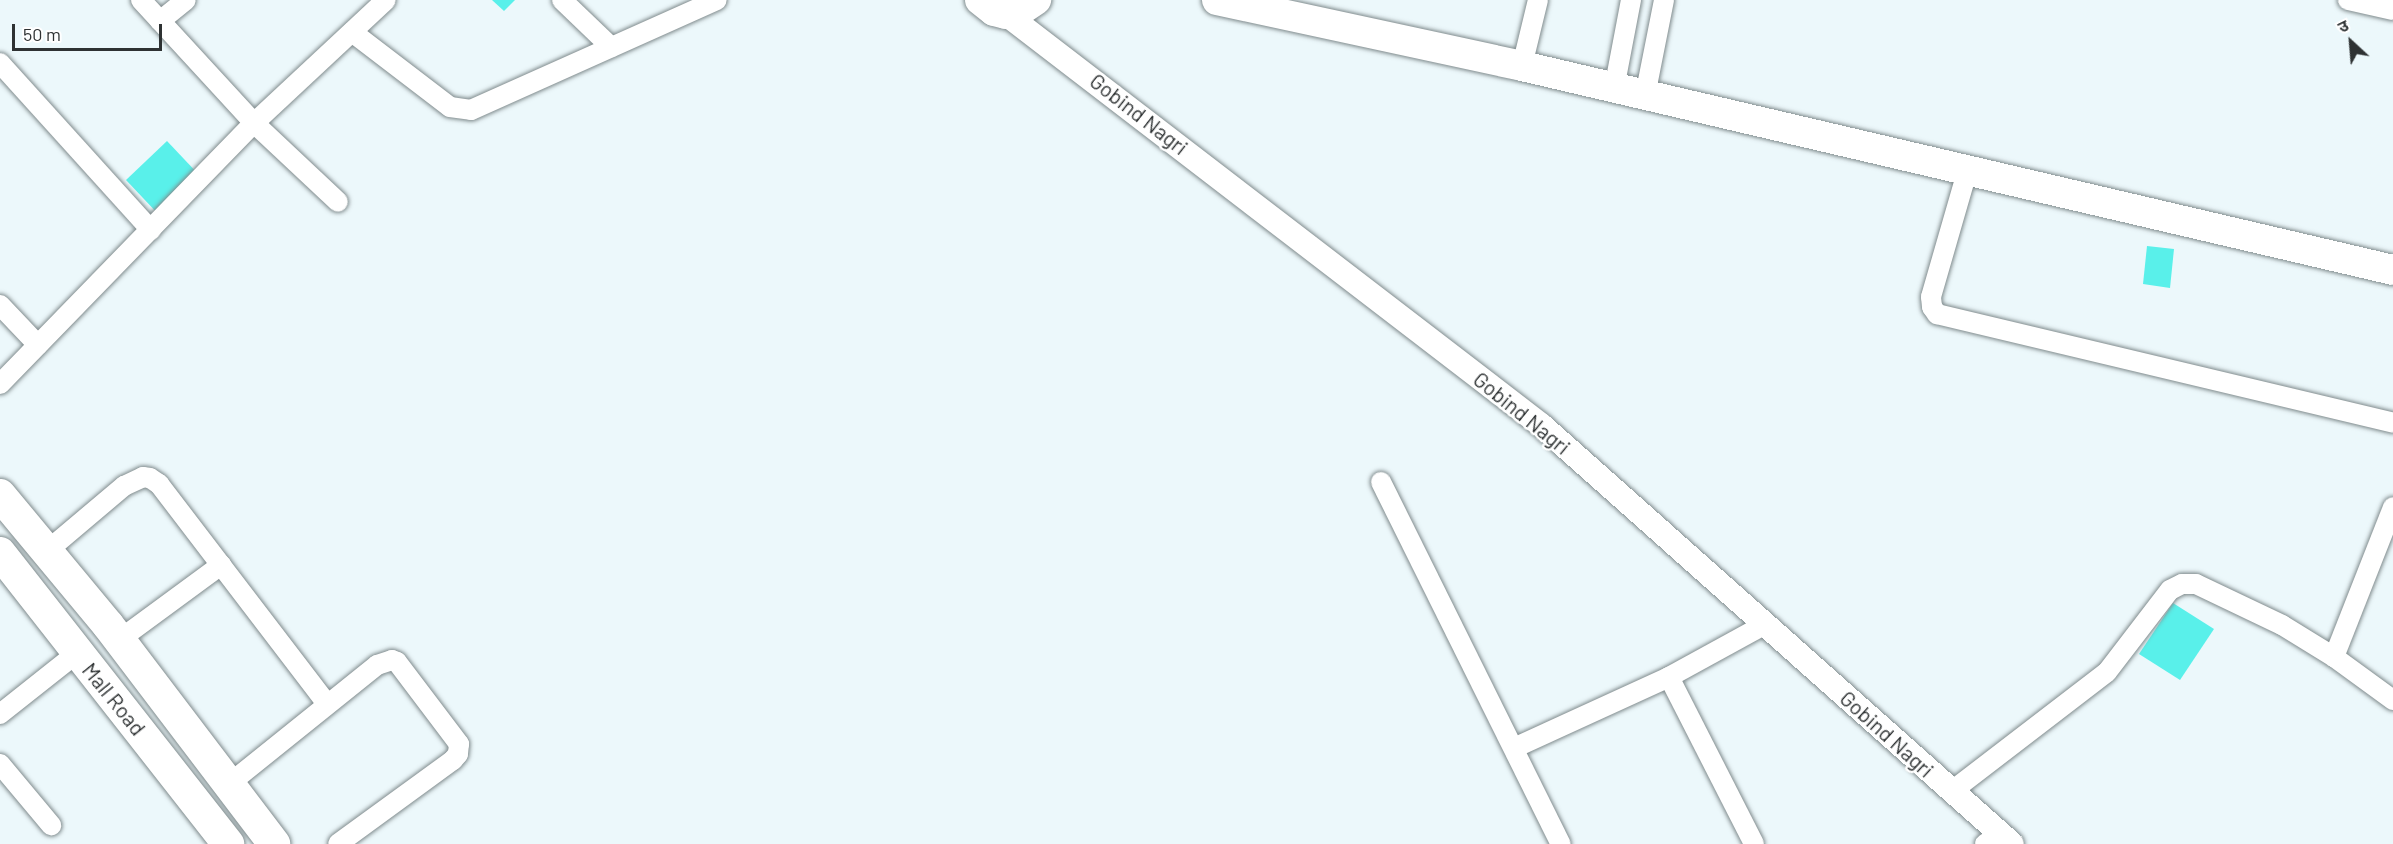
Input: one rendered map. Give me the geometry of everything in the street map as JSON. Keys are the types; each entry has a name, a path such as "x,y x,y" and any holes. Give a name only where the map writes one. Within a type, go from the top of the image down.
{"highway":[{"path":"0,495 119,640 274,844"},
{"name":"Mall Road","path":"0,553 77,653 187,788 228,844"}],"main road":[{"path":"980,0 994,11 1006,14 1018,12 1036,0"},
{"path":"1217,0 1522,66 2393,270"}],"street":[{"path":"141,0 254,123 338,202"},
{"path":"160,21 186,0"},
{"path":"0,384 254,123 386,0"},
{"path":"562,0 611,47"},
{"path":"352,32 450,107 471,110 717,0"},
{"path":"1522,66 1538,0"},
{"path":"1614,89 1632,0"},
{"path":"1645,96 1664,0"},
{"path":"2348,0 2393,10"},
{"name":"Gobind Nagri","path":"1006,14 1541,425 1952,791 1999,841"},
{"path":"0,63 151,230"},
{"path":"1967,172 1931,297 1932,307 1937,314 2393,423"},
{"path":"0,305 38,345"},
{"path":"46,551 124,486 143,477 159,484 327,704"},
{"path":"1381,482 1561,844"},
{"path":"2334,657 2393,507"},
{"path":"119,640 221,565"},
{"path":"1952,791 2107,672 2170,590 2182,584 2196,584 2246,607 2334,657 2393,700"},
{"path":"1514,748 1669,677 1764,625"},
{"path":"0,714 77,653"},
{"path":"229,784 377,665 392,660 397,662 459,744 458,754 339,844"},
{"path":"1669,677 1754,844"},
{"path":"0,764 51,825"}],"building":[{"path":"492,0 515,0 504,11"},
{"path":"167,141 201,177 160,216 126,180"},
{"path":"2147,246 2174,249 2170,288 2143,284"},
{"path":"2173,603 2214,629 2180,680 2139,654"}]}
